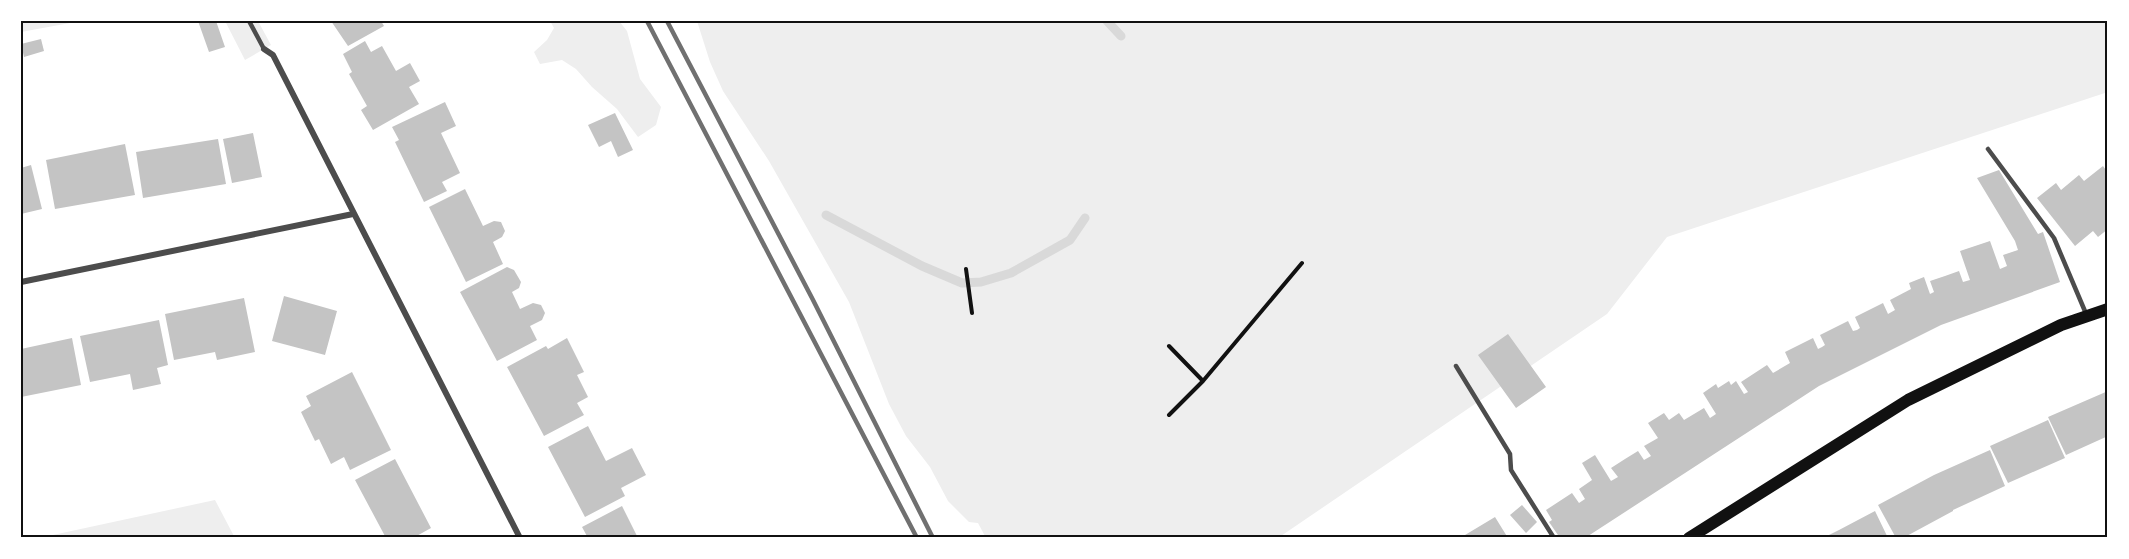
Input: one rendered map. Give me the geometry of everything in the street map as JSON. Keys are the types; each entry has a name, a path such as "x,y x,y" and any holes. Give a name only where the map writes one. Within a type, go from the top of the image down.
{"main road":[{"path":"1689,538 1908,400 2061,325 2108,309"}],"street":[{"path":"264,50 273,55 520,538"},
{"path":"21,282 353,213"}],"lane":[{"path":"249,21 264,50"},
{"path":"1988,149 2054,238 2087,316"},
{"path":"1456,366 1510,454 1511,470 1554,538"}],"path":[{"path":"1169,415 1203,381 1302,263"},
{"path":"966,269 972,313"},
{"path":"1168,346 1203,381"}],"shaded area":[{"path":"21,21 81,21 21,32"},
{"path":"225,21 258,21 271,45 245,60"},
{"path":"550,21 619,21 627,31 640,79 661,107 656,125 638,137 617,109 576,69 562,60 540,64 534,52 547,40 554,28"},
{"path":"697,21 2108,21 2108,92 1667,237 1607,314 1278,538 986,538 978,523 969,522 948,501 930,467 906,436 889,404 849,302 769,161 723,91 710,62"},
{"path":"215,500 235,538 39,538"}],"building":[{"path":"198,21 216,21 225,47 209,52"},
{"path":"331,21 381,21 384,26 348,46"},
{"path":"41,39 44,51 24,57 21,44"},
{"path":"365,41 371,52 382,46 396,71 410,63 420,81 409,87 419,104 373,130 361,110 367,106 349,74 352,72 343,54"},
{"path":"445,102 456,126 441,133 460,173 442,182 447,191 424,202 395,142 399,140 392,127"},
{"path":"615,113 633,150 618,157 611,141 599,147 588,125"},
{"path":"253,133 262,177 232,183 223,139"},
{"path":"218,139 226,184 143,198 136,152"},
{"path":"125,144 135,195 55,209 46,160"},
{"path":"31,165 42,209 21,214 21,168"},
{"path":"2103,166 2108,173 2108,229 2098,237 2093,231 2075,246 2037,198 2056,183 2061,190 2079,175 2084,181"},
{"path":"1999,170 2038,234 2043,232 2060,282 1941,325 1819,386 1585,538 1560,538 1549,522 1552,520 1546,510 1572,493 1579,503 1585,499 1579,489 1592,480 1582,463 1595,455 1611,481 1618,477 1611,468 1625,459 1638,451 1644,460 1651,456 1644,446 1658,438 1648,423 1664,413 1669,420 1679,413 1684,420 1704,408 1710,418 1716,414 1703,393 1716,384 1718,388 1729,381 1731,385 1736,381 1744,394 1748,392 1741,382 1767,365 1773,373 1790,363 1785,352 1813,338 1818,349 1825,345 1820,335 1848,321 1853,331 1857,330 1860,328 1855,317 1883,303 1888,314 1895,310 1890,300 1911,289 1909,283 1924,277 1930,294 1934,292 1930,281 1959,271 1963,282 1970,280 1960,251 1990,241 2000,269 2007,266 2003,255 2018,250 2015,241 1977,178"},
{"path":"465,189 483,226 494,221 501,222 505,231 502,237 493,242 503,264 466,282 429,207"},
{"path":"507,267 514,270 521,282 519,288 512,292 520,309 533,303 541,305 545,313 542,320 530,326 537,340 497,361 460,292"},
{"path":"284,296 337,311 325,355 272,341"},
{"path":"244,298 255,352 217,360 215,352 174,360 165,314"},
{"path":"159,320 168,365 157,368 161,384 133,390 130,374 90,382 80,336"},
{"path":"1508,334 1546,387 1516,408 1478,355"},
{"path":"72,338 81,385 21,397 21,349"},
{"path":"567,338 584,372 577,375 588,397 577,403 584,415 544,436 507,367 546,346 548,349"},
{"path":"352,372 391,450 350,470 344,457 331,464 319,439 315,441 301,412 311,406 306,396"},
{"path":"2108,391 2108,436 2066,455 2048,417"},
{"path":"2048,420 2065,458 2008,483 1990,446"},
{"path":"588,426 606,461 632,448 646,475 621,488 625,496 585,517 548,447"},
{"path":"1990,450 2005,486 1953,510 1903,538 1896,538 1878,505 1934,475"},
{"path":"395,459 431,528 413,538 386,538 355,480"},
{"path":"1522,505 1537,522 1526,533 1510,515"},
{"path":"622,506 638,538 588,538 582,527"},
{"path":"1875,511 1888,538 1823,538 1839,530"},
{"path":"1495,517 1508,538 1460,538"}],"waterway":[{"path":"1107,21 1121,36"},
{"path":"826,215 922,266 962,283 981,282 1011,273 1070,240 1085,218"}],"railway":[{"path":"647,21 917,538"},
{"path":"667,21 812,298 933,538"}]}
